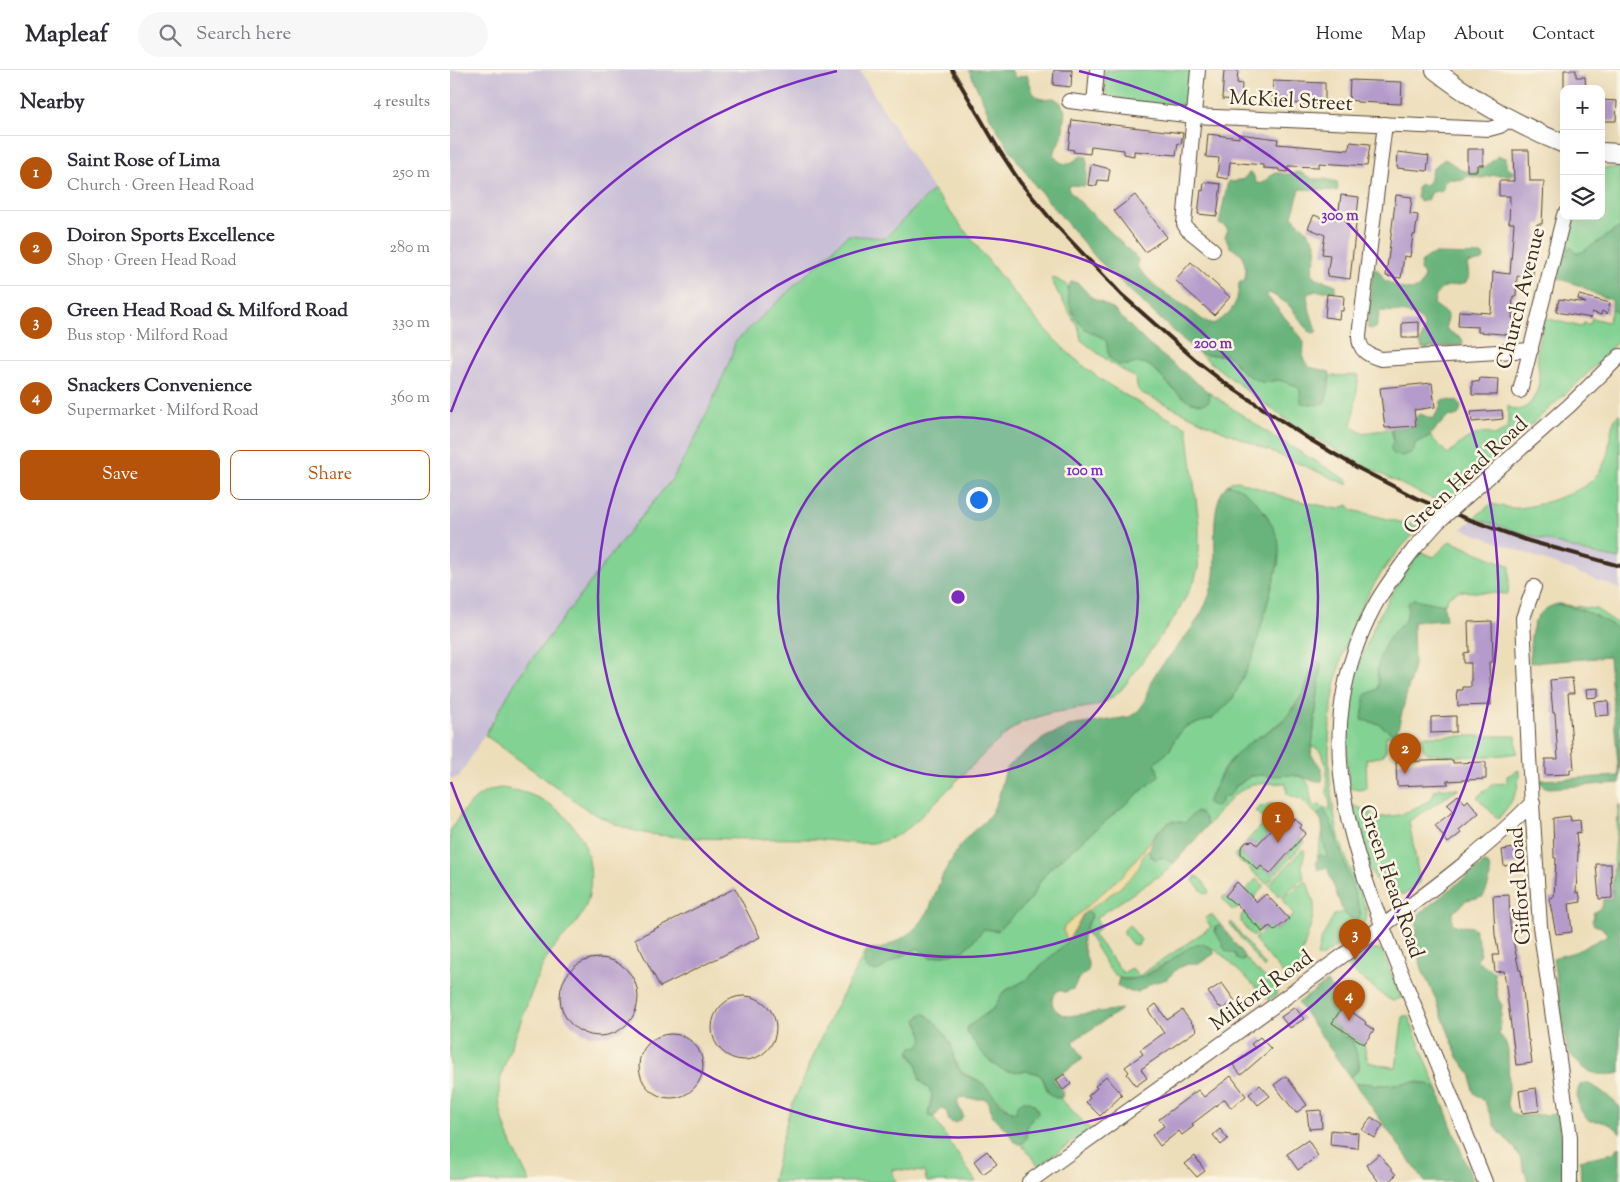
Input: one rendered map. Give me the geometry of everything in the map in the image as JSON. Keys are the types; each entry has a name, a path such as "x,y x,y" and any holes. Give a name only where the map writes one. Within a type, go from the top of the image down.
{"main road":[{"path":"1435,70 1473,98 1510,120 1560,142"},
{"path":"1605,152 1620,153"}],"street":[{"path":"1094,104 1097,70"},
{"path":"1198,70 1184,224 1187,229 1213,250"},
{"name":"McKiel Street","path":"1069,102 1194,116 1489,129 1500,126 1510,120"},
{"path":"1385,124 1359,336 1359,342 1363,350 1373,356 1392,359 1530,350"},
{"name":"Church Avenue","path":"1520,391 1563,220"},
{"name":"Green Head Road","path":"1485,1182 1382,926 1354,844 1342,786 1339,748 1346,682 1360,638 1382,593 1414,549 1431,530 1563,411 1620,356"},
{"name":"Gifford Road","path":"1534,587 1523,618 1523,645 1540,926 1570,1137 1570,1182"},
{"name":"Milford Road","path":"1029,1182 1261,1016 1382,926 1470,859 1505,830 1533,802"}],"shaded area":[{"path":"450,70 859,70 933,190 885,238 735,342 731,358 701,427 673,478 624,538 519,676 459,777 450,780"},
{"path":"1474,518 1585,552 1620,559 1620,589 1462,529"}],"green space":[{"path":"969,70 1011,70 1015,78 1027,75 1033,93 1040,99 1054,98 1060,102 1065,111 1062,137 1053,154 1059,161 1066,164 1081,156 1087,157 1085,186 1071,185 1068,187 1069,191 1138,259 1137,267 1158,289 1203,320 1213,324 1233,308 1239,283 1245,279 1246,269 1242,254 1230,247 1225,236 1228,230 1224,225 1219,224 1228,181 1242,180 1249,173 1253,174 1256,183 1262,183 1273,174 1300,172 1313,179 1337,182 1337,191 1300,189 1292,216 1313,238 1316,249 1312,268 1314,277 1336,285 1335,291 1316,291 1307,294 1317,331 1314,333 1309,331 1288,304 1270,293 1266,295 1301,337 1304,343 1303,359 1309,367 1330,372 1325,402 1317,405 1301,403 1300,390 1295,385 1278,380 1264,383 1242,371 1231,358 1225,355 1206,355 1196,351 1157,316 1098,260 1034,184 991,119"},
{"path":"1105,70 1190,70 1185,108 1114,101 1107,95 1104,83"},
{"path":"1498,156 1506,158 1508,168 1513,172 1511,175 1494,175 1482,178 1468,176 1463,180 1450,179 1444,182 1441,191 1431,192 1427,200 1421,202 1417,197 1417,188 1420,184 1425,185 1429,182 1432,170 1445,159 1463,171 1477,171 1478,167 1484,168"},
{"path":"1605,168 1620,168 1620,227 1582,253 1577,253 1569,247 1567,255 1562,260 1573,220 1605,220"},
{"path":"933,190 992,266 1041,325 1062,347 1086,368 1122,393 1187,427 1199,524 1198,568 1194,582 1176,615 1118,693 1107,701 1095,706 1050,713 1023,722 991,747 911,826 898,835 884,841 849,843 817,839 709,838 649,834 633,831 589,811 485,735 519,676 624,538 673,478 701,427 731,358 735,342 848,235 885,238"},
{"path":"1620,227 1620,314 1612,309 1612,300 1557,278 1562,260 1567,255 1568,248 1572,248 1577,253 1582,252"},
{"path":"1434,254 1483,255 1484,258 1482,261 1467,264 1469,275 1467,281 1462,284 1442,288 1437,294 1434,304 1446,313 1448,318 1447,330 1462,339 1462,345 1422,348 1420,342 1424,332 1423,324 1414,315 1406,313 1380,311 1376,328 1367,328 1374,269 1379,271 1383,279 1396,286 1412,290 1416,289 1421,285 1424,275 1420,270 1422,261"},
{"path":"1053,277 1068,286 1069,299 1076,317 1089,331 1107,341 1108,350 1113,361 1123,365 1137,362 1147,364 1176,391 1185,398 1197,403 1203,404 1209,393 1207,391 1273,436 1347,480 1349,484 1205,423 1140,392 1136,380 1132,376 1108,361 1081,340 1079,329 1057,291 1052,280"},
{"path":"1072,281 1079,284 1091,297 1112,308 1149,345 1207,391 1210,396 1209,401 1202,404 1185,399 1150,366 1140,363 1124,366 1114,362 1109,355 1106,341 1085,328 1075,317 1068,298 1069,286"},
{"path":"1612,309 1620,314 1620,339 1583,378 1443,504 1343,454 1310,435 1266,405 1196,351 1206,355 1225,355 1232,358 1236,365 1274,381 1288,382 1300,390 1300,397 1328,392 1330,376 1359,375 1352,427 1362,433 1391,429 1395,455 1406,455 1414,449 1415,443 1429,435 1448,454 1463,441 1475,435 1482,433 1495,436 1508,428 1508,406 1520,410 1530,403 1538,386 1537,348 1545,318 1581,327 1584,323 1590,324 1592,318 1608,322"},
{"path":"1443,400 1458,401 1461,408 1458,415 1446,418 1431,434 1415,443 1411,453 1398,456 1392,453 1393,426 1398,424 1402,427 1416,426 1416,417 1420,414 1433,419"},
{"path":"1620,413 1620,559 1585,552 1474,518 1491,504 1521,508 1561,497 1586,485 1602,468 1607,455 1613,423"},
{"path":"1238,481 1290,499 1338,509 1348,505 1352,510 1420,527 1389,562 1370,591 1355,621 1335,684 1329,751 1330,785 1338,831 1367,912 1366,920 1332,950 1321,957 1317,956 1321,940 1334,915 1343,912 1353,919 1361,914 1331,822 1318,814 1318,816 1302,800 1287,794 1286,783 1252,784 1234,795 1207,826 1206,821 1198,812 1193,814 1186,823 1168,823 1158,831 1125,873 1064,927 1063,930 1068,941 1026,980 1003,992 994,1008 967,1028 967,1032 991,1062 1010,1071 1029,1072 1041,1076 1049,1094 1060,1098 1090,1129 1039,1166 1021,1144 1026,1138 1027,1125 1037,1115 1036,1107 1030,1102 1016,1112 1010,1111 978,1080 961,1072 954,1059 951,1043 927,1015 921,1014 917,1020 923,1036 919,1046 910,1055 917,1064 920,1081 932,1094 928,1114 933,1117 976,1182 927,1182 924,1172 892,1169 896,1182 772,1182 789,1112 828,1022 865,952 864,957 881,969 918,948 964,951 984,929 1031,899 1049,869 1159,776 1155,763 1169,751 1175,739 1185,727 1213,718 1234,696 1253,656 1278,564 1278,541 1268,517 1257,503 1231,485 1227,485","holes":["1321,663 1312,747 1317,749 1324,759 1330,810 1319,805 1314,807 1309,785 1304,778 1286,775 1249,777 1222,798 1221,803 1215,807 1207,803 1223,770 1229,762 1248,744 1288,715 1305,690 1314,665"]},
{"path":"1227,485 1244,491 1259,505 1271,523 1278,540 1279,549 1278,564 1253,656 1232,700 1213,718 1185,727 1175,739 1169,751 1155,763 1159,776 1049,869 1031,899 997,931 984,929 964,951 930,958 918,948 877,971 869,970 864,964 865,952 881,949 899,940 922,921 929,910 943,874 959,847 992,812 998,799 1006,769 1013,762 1044,738 1069,726 1129,717 1140,709 1154,676 1191,629 1206,604 1214,575 1217,506"},
{"path":"1450,541 1510,566 1508,594 1459,591 1449,596 1444,605 1413,599 1404,623 1394,631 1377,670 1378,689 1365,695 1362,720 1379,724 1396,736 1386,736 1386,750 1381,757 1366,759 1367,788 1359,790 1349,788 1347,742 1349,715 1359,664 1368,641 1391,595 1421,552 1434,557"},
{"path":"1413,599 1444,605 1446,620 1413,622 1414,665 1396,736 1379,724 1362,720 1365,695 1378,689 1378,666 1382,652 1388,640 1406,618 1408,603"},
{"path":"1558,604 1596,609 1620,625 1620,630 1590,614"},
{"path":"1558,604 1590,614 1620,630 1620,783 1549,788 1543,786 1540,782 1540,780 1619,776 1609,657 1530,663 1531,636 1536,619 1548,607"},
{"path":"1317,661 1321,663 1321,667 1311,755 1322,770 1322,781 1316,782 1293,775 1250,776 1236,786 1230,795 1222,798 1221,803 1215,807 1207,803 1224,771 1234,757 1248,744 1284,720 1293,709 1302,696 1311,671"},
{"path":"1422,736 1516,736 1517,753 1496,756 1430,754 1424,749"},
{"path":"1519,770 1518,785 1514,796 1498,819 1477,797 1493,784 1507,783 1507,776"},
{"path":"500,788 521,792 541,799 571,823 582,839 588,857 591,877 585,908 575,924 550,953 541,968 500,1082 499,1095 503,1120 530,1182 450,1182 450,831 470,803 483,793"},
{"path":"1440,788 1459,789 1409,821 1420,883 1404,894 1385,889 1370,869 1364,856 1352,805 1362,809 1369,807 1372,818 1400,815 1431,800 1435,790"},
{"path":"1274,804 1263,818 1255,811 1260,807"},
{"path":"1620,805 1620,867 1614,864"},
{"path":"1322,810 1325,811 1331,822 1360,910 1360,918 1350,918 1343,912 1327,867 1318,870 1317,862 1320,855 1327,856 1322,824 1318,814"},
{"path":"1195,812 1202,815 1207,826 1175,862 1170,862 1164,857 1157,859 1150,856 1150,845 1158,832 1171,821 1186,822"},
{"path":"1271,814 1279,821 1257,845 1253,841 1246,842"},
{"path":"1323,831 1327,857 1320,855 1317,857"},
{"path":"1301,839 1305,842 1267,884 1235,857 1235,854 1241,848 1241,854 1258,869 1261,866 1270,874"},
{"path":"1303,849 1305,851 1302,866 1304,878 1282,896 1279,896 1269,885"},
{"path":"1146,851 1149,851 1150,856 1155,859 1164,857 1168,861 1175,862 1168,870 1096,918 1101,927 1093,934 1123,973 1132,968 1139,976 1211,927 1206,919 1212,915 1221,925 1215,931 1222,941 1224,948 1235,954 1237,959 1245,959 1245,957 1256,970 1269,980 1277,990 1276,995 1269,1000 1222,955 1210,947 1183,951 1140,978 1123,979 1116,976 1110,970 1087,933 1086,926 1092,918 1091,913 1085,912 1116,891 1127,881"},
{"path":"1484,863 1488,864 1490,876 1483,897 1466,900 1459,908 1454,910 1452,923 1458,926 1474,928 1480,946 1477,960 1494,972 1498,999 1502,1005 1499,1034 1505,1041 1508,1049 1509,1091 1507,1102 1511,1113 1517,1116 1559,1114 1566,1182 1528,1182 1521,1160 1515,1149 1495,1127 1485,1102 1474,1093 1472,1076 1458,1057 1423,972 1414,941 1417,928 1416,920 1420,913"},
{"path":"1614,864 1620,867 1620,1073 1602,1074 1583,1068 1567,1049 1553,958 1575,952 1608,935 1601,927 1594,925 1592,921 1593,913 1602,907 1603,900 1612,899"},
{"path":"1195,876 1205,885 1209,892 1207,894 1193,881"},
{"path":"1256,879 1264,886 1253,899 1246,890"},
{"path":"1305,881 1314,903 1314,909 1302,953 1304,969 1289,981 1254,939 1270,926 1275,931 1294,915 1283,901 1283,898"},
{"path":"1244,894 1242,906 1235,910 1231,909 1222,898 1225,896 1235,904"},
{"path":"1085,912 1091,913 1092,916 1083,936 1083,945 1088,963 1087,972 1080,977 1073,989 1065,992 1059,990 1055,994 1052,1002 1053,1006 1059,1012 1068,1016 1122,1009 1073,1041 1083,1059 1053,1079 1064,1093 1062,1097 1056,1098 1049,1092 1043,1079 1038,1074 1007,1071 995,1065 978,1048 967,1030 969,1026 994,1008 1003,992 1026,980 1068,941"},
{"path":"1244,912 1261,930 1253,937 1241,922 1241,916"},
{"path":"1231,922 1265,967 1263,967 1230,924"},
{"path":"1129,925 1141,940 1138,945 1132,944 1124,934 1124,930"},
{"path":"1218,925 1221,925 1245,957 1243,961 1238,960 1235,954 1226,951 1215,931"},
{"path":"1203,944 1212,949 1214,954 1200,963 1188,964 1178,968 1167,979 1152,983 1138,992 1131,992 1117,986 1119,978 1134,979 1141,977 1162,967 1187,949"},
{"path":"1373,949 1382,951 1401,998 1393,1001 1387,998 1347,967"},
{"path":"1327,982 1343,1006 1332,1023 1337,1026 1340,1035 1352,1040 1358,1057 1359,1069 1350,1077 1298,1003"},
{"path":"923,1013 935,1022 946,1037 951,1045 956,1065 962,1073 980,1082 1010,1111 1016,1112 1018,1105 1023,1101 1029,1101 1035,1106 1038,1113 1027,1125 1026,1138 1023,1143 1019,1144 1013,1141 1009,1132 991,1113 989,1102 985,1099 960,1097 958,1104 963,1115 958,1122 953,1123 949,1121 946,1110 942,1108 934,1117 929,1116 932,1094 919,1079 917,1064 909,1052 912,1047 919,1046 921,1043 922,1033 917,1020"},
{"path":"1403,1016 1408,1016 1438,1091 1428,1084 1419,1082 1384,1085 1355,1084 1350,1077 1359,1068 1357,1054 1352,1040 1340,1035 1337,1027 1364,1044 1368,1062 1396,1068"},
{"path":"1416,1082 1431,1085 1438,1091 1473,1182 1425,1182 1355,1084 1383,1085"},
{"path":"1586,1083 1600,1090 1620,1107 1620,1134 1611,1125 1599,1121 1590,1121 1583,1114 1577,1100 1577,1095 1580,1085"},
{"path":"1620,1146 1620,1182 1581,1182 1580,1160 1613,1153"}],"sand":[{"path":"1153,838 1149,851 1146,851 1139,867 1132,876 1118,889 1083,914 1068,941 1063,930 1064,927 1125,873"}],"building":[{"path":"1054,70 1072,70 1071,87 1053,85"},
{"path":"1224,70 1238,70 1237,83 1242,84 1241,100 1222,99"},
{"path":"1564,70 1576,70 1576,77 1585,77 1586,85 1564,85"},
{"path":"1350,80 1402,82 1401,104 1349,100"},
{"path":"1273,81 1325,83 1325,105 1272,102"},
{"path":"1605,100 1617,101 1616,121 1605,121"},
{"path":"1072,120 1183,133 1181,144 1178,143 1176,155 1134,151 1134,156 1124,154 1124,150 1091,146 1090,154 1073,152 1074,150 1068,149"},
{"path":"1208,134 1239,138 1239,134 1278,139 1277,144 1349,150 1350,142 1370,144 1367,166 1319,163 1319,167 1289,166 1288,172 1279,171 1279,169 1263,168 1263,165 1230,162 1228,179 1217,177 1219,158 1206,157"},
{"path":"1467,149 1483,149 1483,165 1477,165 1477,171 1467,171"},
{"path":"1513,150 1529,150 1530,181 1544,181 1542,224 1537,224 1537,240 1534,240 1533,278 1517,276 1516,296 1513,296 1512,318 1515,318 1513,335 1478,332 1478,327 1458,326 1459,311 1491,313 1493,272 1510,274 1514,223 1509,223 1510,196 1499,196 1499,181 1514,181"},
{"path":"1398,152 1429,156 1427,171 1397,168"},
{"path":"1091,164 1110,169 1108,181 1098,180 1097,186 1088,185"},
{"path":"1204,182 1221,184 1217,216 1198,214"},
{"path":"1135,195 1167,237 1145,252 1114,211"},
{"path":"1341,195 1359,197 1350,279 1327,276 1330,255 1322,254 1325,235 1308,228 1314,215 1327,220 1338,217"},
{"path":"1396,195 1412,197 1410,214 1418,215 1410,257 1404,256 1401,278 1386,276"},
{"path":"1191,262 1230,297 1214,315 1175,280"},
{"path":"1327,294 1344,296 1343,311 1340,311 1339,319 1325,317"},
{"path":"1579,295 1610,303 1607,314 1602,311 1601,315 1592,312 1591,318 1556,312 1559,299 1586,303 1578,299"},
{"path":"1419,322 1419,338 1402,338 1402,323"},
{"path":"1480,378 1498,379 1497,395 1472,395 1472,381 1479,382"},
{"path":"1432,383 1435,407 1414,410 1416,426 1385,428 1380,388"},
{"path":"1502,410 1503,419 1472,422 1471,412"},
{"path":"1492,621 1493,662 1489,662 1491,705 1458,706 1457,690 1463,690 1463,687 1471,687 1471,663 1464,663 1464,653 1469,652 1468,622"},
{"path":"1572,678 1574,693 1568,693 1574,769 1570,769 1570,774 1545,775 1545,759 1558,759 1555,713 1553,713 1550,680"},
{"path":"1598,688 1598,697 1587,698 1586,689"},
{"path":"1608,701 1609,715 1596,716 1594,702"},
{"path":"1456,716 1456,732 1431,733 1431,717"},
{"path":"1453,760 1453,763 1486,762 1486,779 1446,781 1449,784 1397,786 1396,762"},
{"path":"1458,795 1465,803 1468,800 1479,813 1459,830 1461,833 1448,843 1435,825 1454,811 1447,804"},
{"path":"1286,815 1292,821 1294,819 1302,825 1300,828 1306,833 1270,874 1261,866 1258,870 1241,854 1241,848 1246,842 1253,841 1257,845"},
{"path":"1570,816 1571,821 1580,820 1581,832 1576,833 1578,852 1576,893 1579,892 1581,902 1569,904 1572,932 1556,934 1549,898 1554,897 1556,858 1554,858 1553,818"},
{"path":"1520,847 1523,863 1504,866 1502,850"},
{"path":"1596,864 1611,864 1612,898 1599,899"},
{"path":"1237,882 1257,902 1266,894 1289,919 1274,931 1270,926 1262,932 1257,924 1256,926 1236,903 1225,896"},
{"path":"735,888 760,937 660,987 635,939"},
{"path":"1509,895 1510,925 1519,970 1521,970 1532,1063 1516,1065 1504,971 1495,972 1493,955 1499,955 1495,935 1493,896"},
{"path":"599,958 614,961 627,969 635,982 638,997 635,1012 627,1025 614,1033 599,1036 584,1033 571,1025 563,1012 560,997 563,982 571,969 584,961"},
{"path":"1222,983 1235,1001 1222,1009 1208,992"},
{"path":"738,996 750,996 767,1005 774,1016 776,1028 774,1040 767,1051 750,1060 738,1060 726,1055 717,1046 712,1034 712,1022 717,1010 726,1001"},
{"path":"1156,1004 1167,1020 1182,1010 1197,1030 1141,1069 1147,1078 1136,1086 1127,1074 1129,1072 1125,1067 1143,1054 1140,1050 1164,1033 1148,1010"},
{"path":"1343,1006 1374,1030 1364,1044 1332,1023"},
{"path":"1295,1007 1304,1019 1290,1028 1281,1017"},
{"path":"671,1034 683,1036 694,1043 701,1054 703,1066 701,1078 694,1089 683,1096 671,1098 659,1096 648,1089 641,1078 639,1066 641,1054 648,1043 659,1036"},
{"path":"1260,1037 1271,1049 1241,1075 1233,1065 1255,1048 1251,1044"},
{"path":"1064,1074 1071,1084 1063,1090 1056,1080"},
{"path":"1106,1076 1122,1095 1100,1116 1086,1102 1090,1098 1088,1096 1097,1088 1095,1086"},
{"path":"1231,1076 1246,1096 1231,1108 1225,1099 1192,1124 1194,1126 1182,1135 1179,1131 1160,1146 1152,1135 1164,1126 1159,1119 1198,1090 1204,1097"},
{"path":"1286,1076 1307,1105 1296,1113 1274,1085"},
{"path":"1260,1085 1270,1096 1258,1105 1249,1094"},
{"path":"1536,1088 1539,1111 1522,1113 1519,1091"},
{"path":"1321,1110 1322,1128 1309,1129 1307,1111"},
{"path":"1371,1117 1383,1125 1375,1138 1362,1130"},
{"path":"1220,1129 1228,1139 1221,1145 1213,1135"},
{"path":"1331,1130 1358,1133 1357,1148 1330,1145"},
{"path":"1308,1140 1318,1156 1298,1170 1287,1154"},
{"path":"987,1151 997,1164 983,1174 974,1161"},
{"path":"1379,1154 1396,1175 1388,1182 1379,1182 1366,1165"},
{"path":"1195,1156 1205,1171 1197,1177 1185,1164"}],"railway":[{"path":"952,70 1020,182 1053,222 1122,295 1199,363 1226,384 1309,439 1358,468 1416,498 1529,541 1620,566"}],"place":[{"name":"Doiron Sports Excellence","path":"1405,774"},
{"name":"Saint Rose of Lima","path":"1278,843"},
{"name":"Green Head Road & Milford Road","path":"1355,960"},
{"name":"Snackers Convenience","path":"1349,1021"}]}
